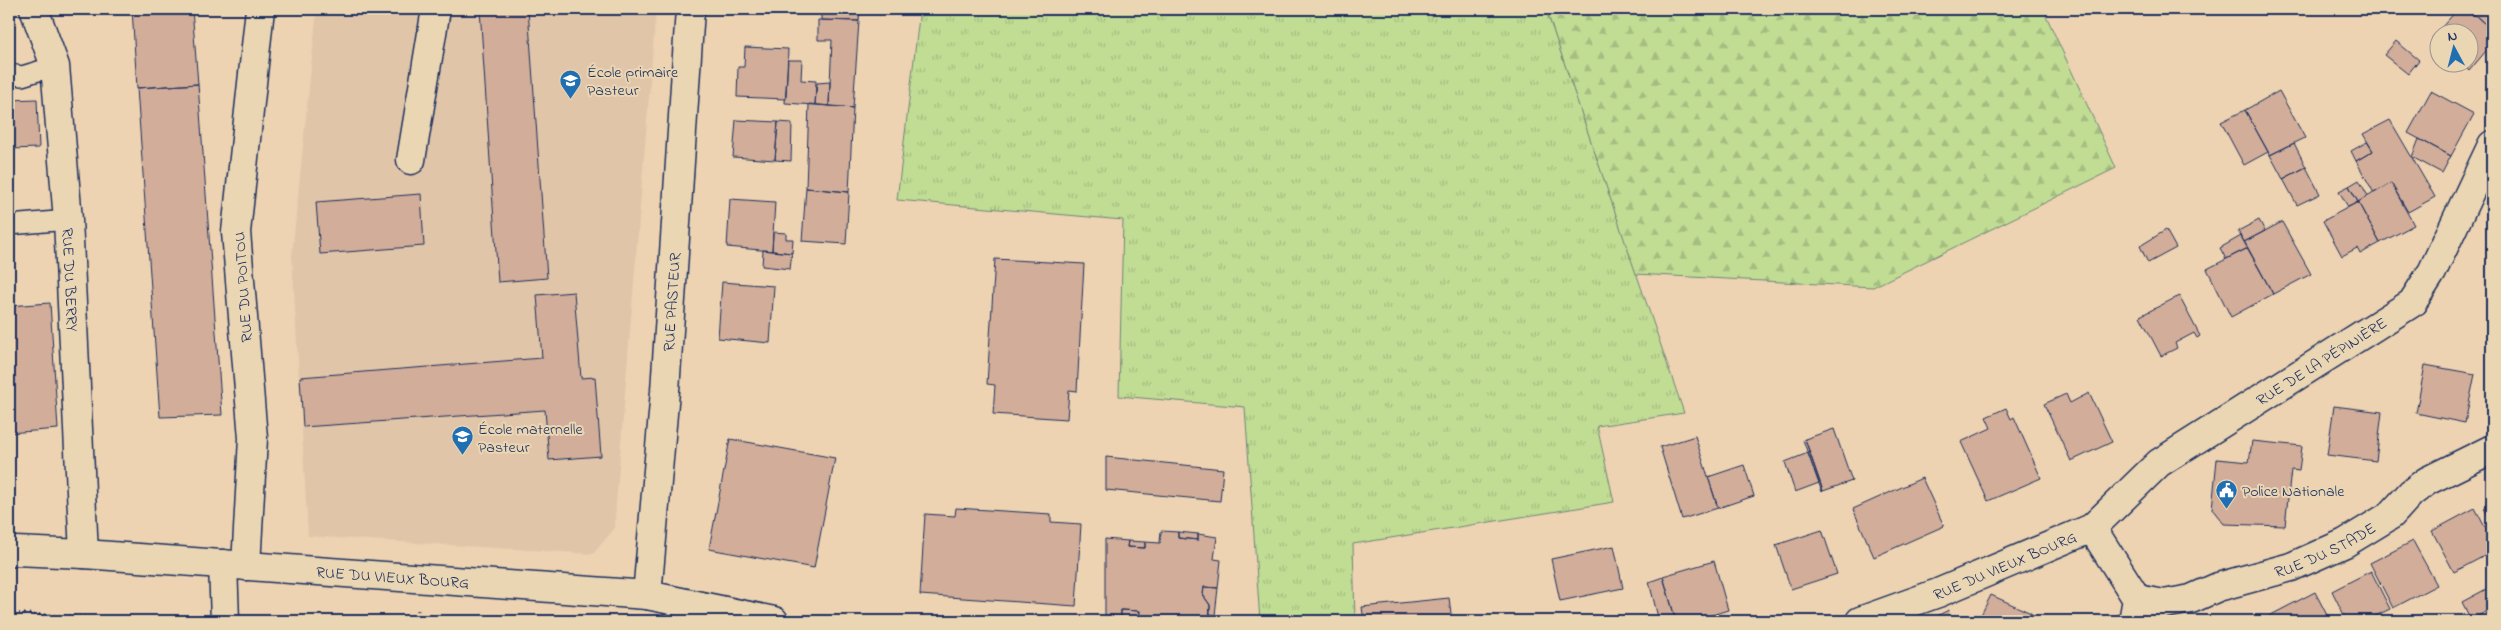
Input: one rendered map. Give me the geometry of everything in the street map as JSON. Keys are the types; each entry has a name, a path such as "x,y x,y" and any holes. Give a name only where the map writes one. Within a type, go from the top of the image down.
{"street":[{"name":"RUE DU BERRY","path":"34,9 55,66 68,220 84,554"},
{"name":"RUE DU POITOU","path":"225,621 253,438 236,232 260,9"},
{"path":"411,160 436,9"},
{"name":"RUE PASTEUR","path":"647,595 665,391 690,9"},
{"name":"RUE DE LA PÉPINIÈRE","path":"2092,528 2159,463 2412,302 2432,272 2492,145"},
{"name":"RUE DU STADE","path":"2135,610 2191,599 2218,587 2291,567 2345,543 2390,515 2411,492 2427,480 2492,449"},
{"name":"RUE DU VIEUX BOURG","path":"1860,621 1938,593 2092,528"},
{"path":"2092,528 2135,610"},
{"name":"RUE DU VIEUX BOURG","path":"9,553 15,551 84,554 647,595 705,614 774,621"}],"lane":[{"path":"9,74 22,76 55,66"},
{"path":"9,225 68,220"}],"path":[{"path":"9,613 160,621"}],"shaded area":[{"path":"317,9 656,9 614,529 593,554 308,536 292,255"}],"green space":[{"path":"920,9 1546,9 1684,413 1597,426 1614,502 1353,544 1355,621 1260,621 1245,407 1119,396 1123,220 897,200"},
{"path":"1546,9 2043,9 2116,168 1873,287 1636,274"}],"building":[{"path":"132,9 192,9 198,84 137,88"},
{"path":"480,9 528,9 547,278 498,282"},
{"path":"821,9 860,9 859,21 821,20"},
{"path":"2458,9 2468,9 2492,30 2492,44 2478,60 2478,22 2446,22"},
{"path":"2468,9 2492,9 2492,30"},
{"path":"818,20 859,21 853,108 829,106 832,40 818,40"},
{"path":"2396,41 2419,60 2408,74 2384,55"},
{"path":"745,47 788,49 786,99 737,97 738,67 744,67"},
{"path":"788,60 802,60 801,80 816,81 815,105 785,103"},
{"path":"830,82 829,106 815,105 817,83"},
{"path":"198,84 222,415 160,417 137,88"},
{"path":"2279,91 2305,138 2270,155 2245,110"},
{"path":"2431,91 2474,114 2451,156 2408,133"},
{"path":"37,99 39,148 9,149 9,100"},
{"path":"809,104 853,108 849,192 806,188"},
{"path":"2245,110 2268,152 2244,165 2221,122"},
{"path":"736,120 778,122 775,160 733,157"},
{"path":"2390,120 2435,197 2408,212 2391,183 2374,193 2356,161 2373,151 2363,134"},
{"path":"778,122 792,123 791,161 775,160"},
{"path":"2419,139 2451,156 2442,173 2412,157"},
{"path":"2367,142 2373,151 2356,161 2351,151"},
{"path":"2294,143 2306,167 2283,179 2270,155"},
{"path":"2306,167 2320,194 2297,205 2283,179"},
{"path":"2359,180 2368,196 2358,202 2349,186"},
{"path":"2391,183 2414,225 2380,243 2358,202"},
{"path":"2349,186 2358,202 2348,207 2339,191"},
{"path":"806,188 849,192 846,244 802,241"},
{"path":"421,194 424,246 320,254 316,202"},
{"path":"730,199 775,202 772,251 727,247"},
{"path":"2358,202 2380,243 2360,254 2357,248 2342,256 2323,221"},
{"path":"2259,220 2265,231 2244,242 2238,231"},
{"path":"2282,222 2311,274 2273,294 2244,242"},
{"path":"2166,230 2176,248 2148,263 2140,246"},
{"path":"773,232 786,233 786,239 793,239 792,253 772,251"},
{"path":"2241,236 2248,248 2226,259 2220,248"},
{"path":"2248,248 2273,294 2231,317 2207,269"},
{"path":"763,250 792,253 790,269 762,266"},
{"path":"995,259 1084,264 1077,391 1069,390 1067,419 993,414 995,385 987,384"},
{"path":"722,282 774,286 770,343 718,338"},
{"path":"574,292 581,378 595,377 601,456 549,460 545,410 303,427 300,377 542,358 537,295"},
{"path":"2179,296 2200,336 2197,338 2194,333 2175,343 2177,348 2161,356 2140,316"},
{"path":"50,303 58,429 9,433 9,306"},
{"path":"2425,365 2475,374 2465,423 2416,413"},
{"path":"2089,393 2112,442 2071,461 2044,404 2066,394 2070,403"},
{"path":"2334,406 2382,412 2376,461 2327,455"},
{"path":"2006,408 2011,419 2014,417 2041,478 1988,501 1961,442 1991,428 1986,417"},
{"path":"1834,429 1852,481 1823,491 1805,439"},
{"path":"1695,436 1718,508 1682,519 1660,447"},
{"path":"730,439 835,458 814,568 709,549"},
{"path":"1805,439 1823,491 1822,492 1803,440"},
{"path":"2252,441 2302,446 2299,471 2291,470 2285,526 2224,524 2212,509 2217,459 2249,462"},
{"path":"1808,453 1819,483 1795,492 1785,462"},
{"path":"1106,457 1223,469 1220,501 1106,490"},
{"path":"1744,465 1754,496 1718,508 1708,477"},
{"path":"1922,478 1944,526 1874,557 1853,509"},
{"path":"2492,499 2492,524 2484,508 2487,506 2486,502"},
{"path":"956,508 1051,514 1051,522 1081,524 1076,606 920,595 925,514 955,516"},
{"path":"2475,508 2492,541 2492,552 2454,572 2432,531"},
{"path":"1822,530 1837,574 1791,589 1776,545"},
{"path":"1161,531 1178,532 1178,538 1198,540 1198,534 1217,537 1214,559 1221,560 1218,588 1204,587 1203,595 1210,605 1209,621 1153,621 1153,619 1139,618 1140,611 1121,610 1121,617 1105,615 1105,539 1128,541 1127,547 1145,548 1145,542 1160,543"},
{"path":"1178,532 1198,534 1198,540 1178,538"},
{"path":"1128,541 1145,542 1145,548 1127,547"},
{"path":"2413,541 2437,585 2393,608 2370,563"},
{"path":"1614,546 1623,588 1560,601 1551,559"},
{"path":"1714,561 1728,610 1693,621 1676,621 1663,576"},
{"path":"2371,571 2390,609 2365,621 2347,621 2332,591"},
{"path":"1663,577 1676,621 1659,621 1649,582"},
{"path":"2492,586 2492,608 2471,620 2462,602"},
{"path":"1204,587 1218,588 1215,615 1210,614 1210,605 1203,595"},
{"path":"2315,592 2330,621 2272,621 2269,616"},
{"path":"1991,595 2031,613 2034,621 1978,621"},
{"path":"1449,598 1452,621 1364,621 1362,607"},
{"path":"1121,610 1140,611 1139,618 1121,617"},
{"path":"1949,610 1947,621 1926,621"}],"place":[{"name":"École primaire Pasteur","path":"571,99"},
{"name":"École maternelle Pasteur","path":"462,456"},
{"name":"Police Nationale","path":"2226,509"}]}
